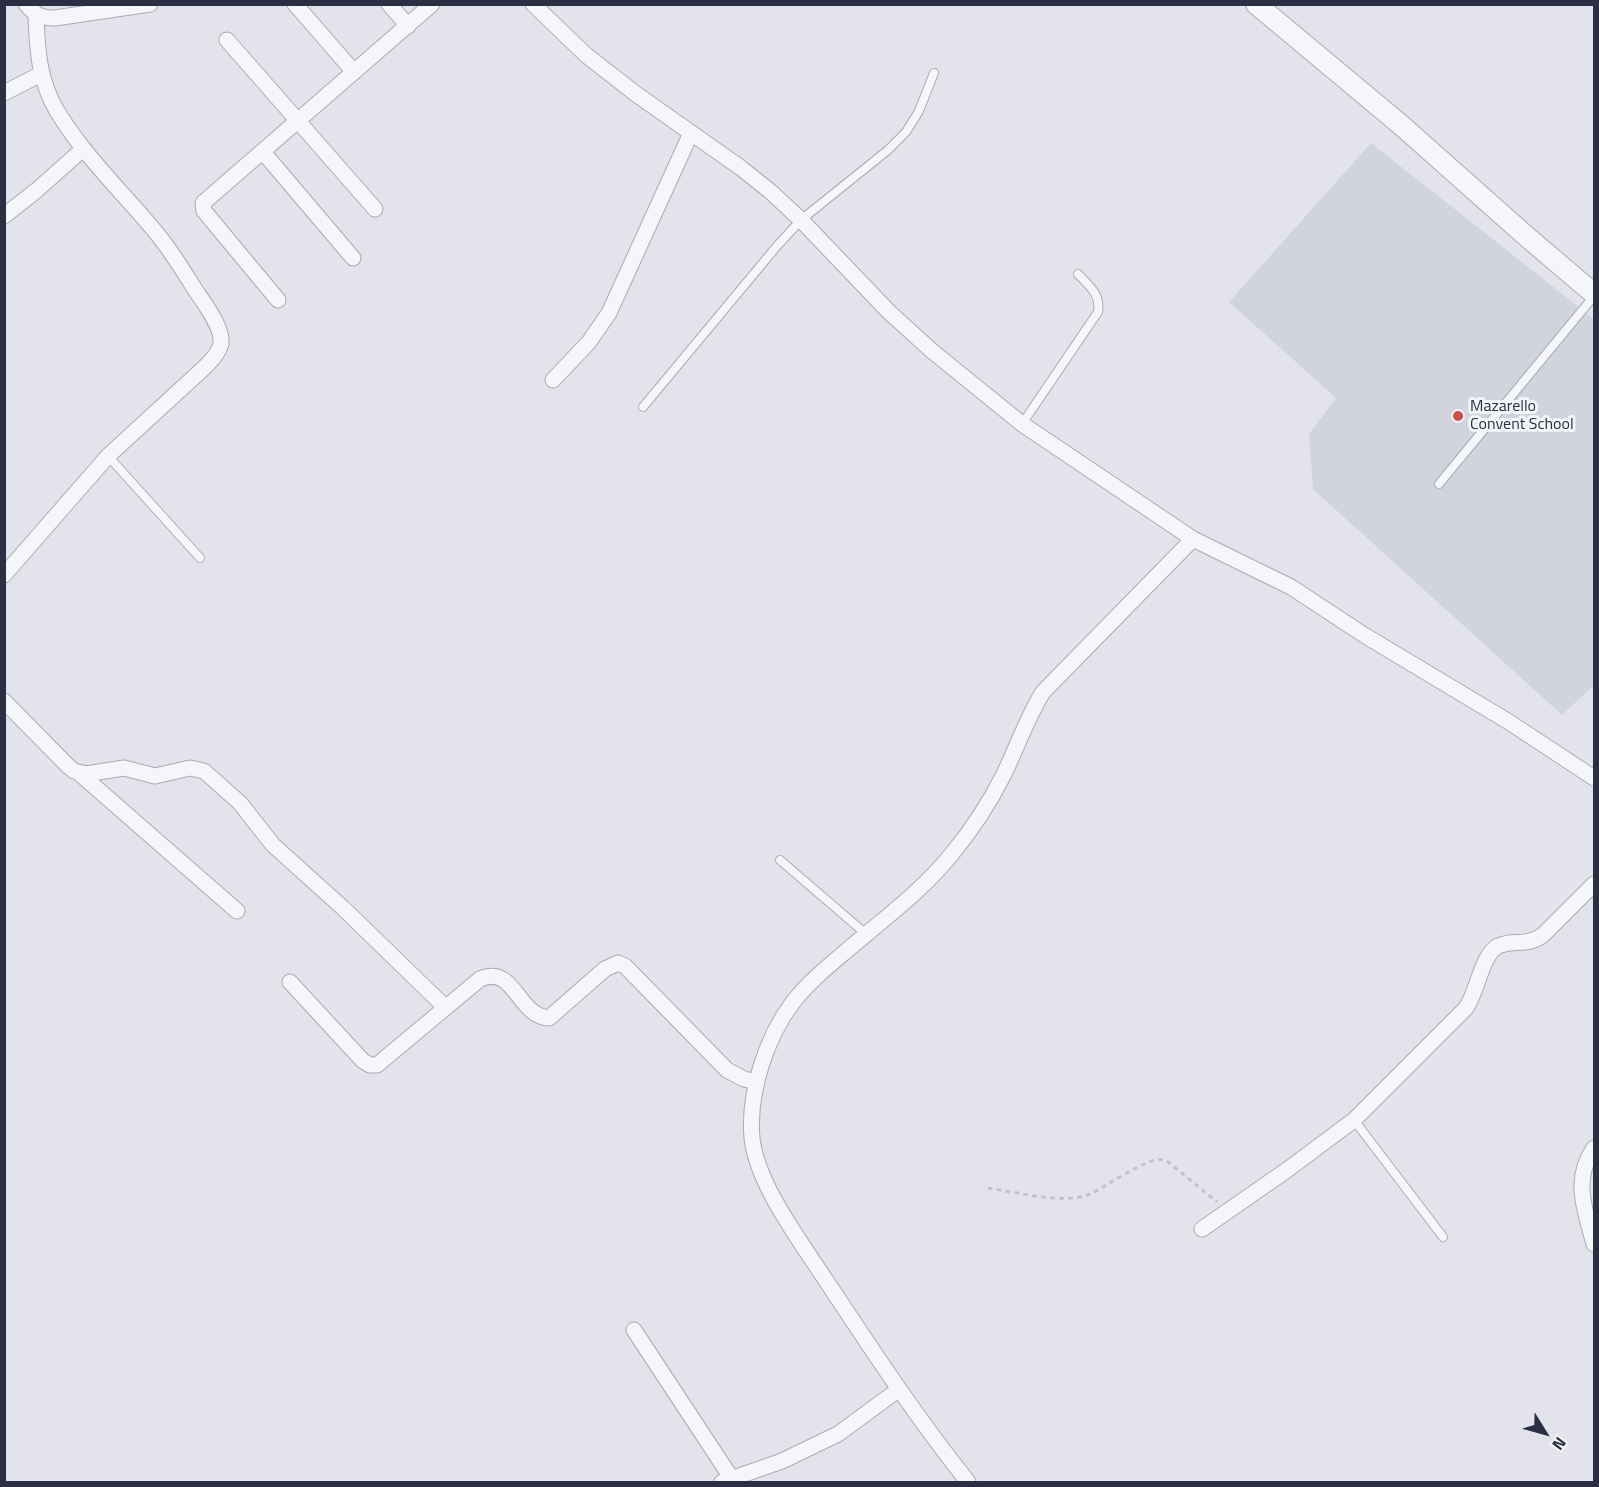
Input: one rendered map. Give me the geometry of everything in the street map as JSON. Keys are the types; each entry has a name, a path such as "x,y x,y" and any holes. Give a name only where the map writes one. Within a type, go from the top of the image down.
{"street":[{"path":"31,10 45,18 55,18 150,4"},
{"path":"295,4 354,72"},
{"path":"389,4 408,26"},
{"path":"278,300 202,207 207,198 432,4"},
{"path":"533,4 586,55 636,94 741,168 801,220 889,312 932,351 1022,424 1193,539 1291,587 1364,635 1509,722 1594,778"},
{"path":"1256,4 1401,125 1594,294"},
{"path":"4,575 108,456 206,366 221,344 212,315 158,236 83,149 57,111 41,74 31,10"},
{"path":"227,40 375,209"},
{"path":"4,93 41,74"},
{"path":"553,380 590,342 609,313 691,133"},
{"path":"4,216 83,149"},
{"path":"263,152 353,258"},
{"path":"968,1482 898,1390 772,1197 752,1139 757,1082 773,1037 792,1003 814,978 930,879 952,854 1003,776 1032,710 1043,692 1193,539"},
{"path":"4,701 68,766 79,773 237,911"},
{"path":"79,773 124,768 155,776 190,768 204,771 240,803 273,845 344,908 445,1007"},
{"path":"1202,1229 1354,1120 1466,1008 1473,998 1489,954 1496,947 1509,943 1525,944 1534,941 1543,935 1594,884"},
{"path":"290,982 363,1061 376,1065 480,979 497,975 531,1011 540,1017 549,1018 604,969 618,963 625,966 727,1070 757,1082"},
{"path":"1594,1148 1581,1183 1583,1202 1594,1244"},
{"path":"634,1330 727,1481 782,1461 838,1434 898,1390"}],"lane":[{"path":"643,407 759,266 801,220 888,150 906,132 919,111 934,73"},
{"path":"1022,424 1098,312 1100,303 1098,297 1078,274"},
{"path":"1439,484 1594,294"},
{"path":"108,456 200,558"},
{"path":"780,860 866,934"},
{"path":"1354,1120 1388,1168 1443,1237"}],"path":[{"path":"988,1188 1073,1198 1096,1191 1146,1163 1165,1160 1227,1211"}],"shaded area":[{"name":"Mazarello Convent School","path":"1371,143 1594,319 1594,685 1562,715 1313,489 1309,434 1336,398 1229,302"}],"place":[{"name":"Mazarello Convent School","path":"1458,416"}]}
